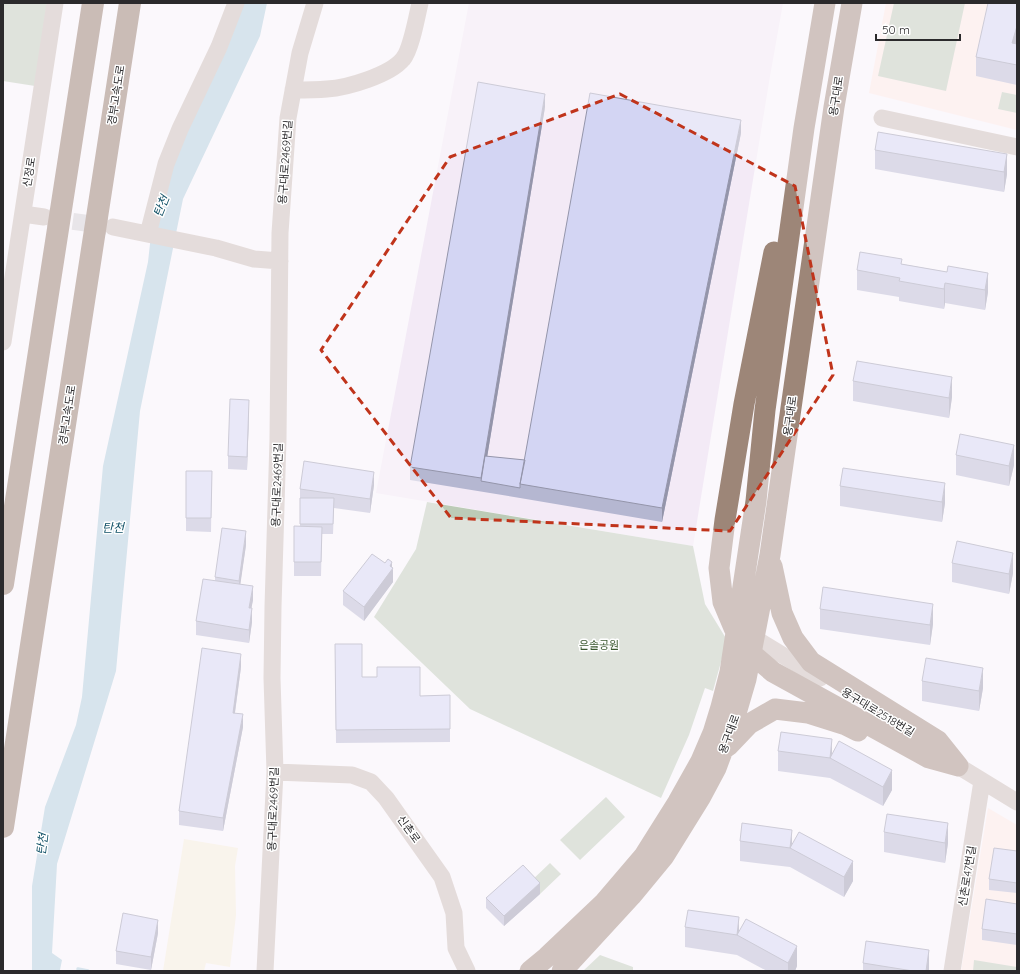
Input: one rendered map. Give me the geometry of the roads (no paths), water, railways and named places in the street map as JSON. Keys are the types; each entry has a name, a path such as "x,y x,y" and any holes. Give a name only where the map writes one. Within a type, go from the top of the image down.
{"highway":[{"path":"3,584 93,3"},
{"name":"경부고속도로","path":"3,828 130,3"}],"main road":[{"name":"용구대로","path":"683,810 713,733 730,672 756,502 766,402 804,128 825,3"},
{"name":"용구대로","path":"683,810 720,759 742,693 754,638 770,555 834,107 852,3"},
{"path":"804,128 776,244 754,349 727,504 719,561 723,602 734,628 752,654 773,672 900,740 929,758 958,766"},
{"path":"756,502 765,525 757,585 761,588 764,586"},
{"path":"770,555 782,613 793,638 811,662 938,741 958,766"},
{"path":"724,697 729,692 732,692 735,699 716,754 720,759 750,724 775,710 808,713 846,725 920,764 958,766"},
{"path":"530,971 603,904 683,810"},
{"path":"562,971 631,896 664,856 683,810"}],"street":[{"name":"신정로","path":"3,342 55,3"},
{"path":"152,234 166,164 180,129 219,47 236,3"},
{"name":"용구대로2469번길","path":"265,971 265,942 275,772 272,678 278,439 280,233 288,126 293,90 300,53 315,3"},
{"path":"293,90 328,89 357,83 390,71 404,59 420,3"},
{"path":"882,118 1017,147"},
{"path":"23,214 44,217"},
{"path":"114,227 216,248 254,259 280,261"},
{"name":"용구대로2518번길","path":"736,627 928,742 958,766 1017,802"},
{"name":"신촌로","path":"275,772 352,775 371,782 390,803 442,877 454,913 456,948 467,971"},
{"name":"신촌로47번길","path":"952,971 982,781"}],"water":[{"name":"탄천","path":"237,3 267,3 260,36 183,199 140,411 116,671 57,864 52,953 62,960 60,970 32,971 32,886 45,807 76,725 82,697 103,466 148,262 155,199"}],"waterway":[{"path":"78,969 88,971"}],"tunnel":[{"path":"48,218 107,226"}],"park label":[{"name":"은솔공원","path":"599,645"}]}
